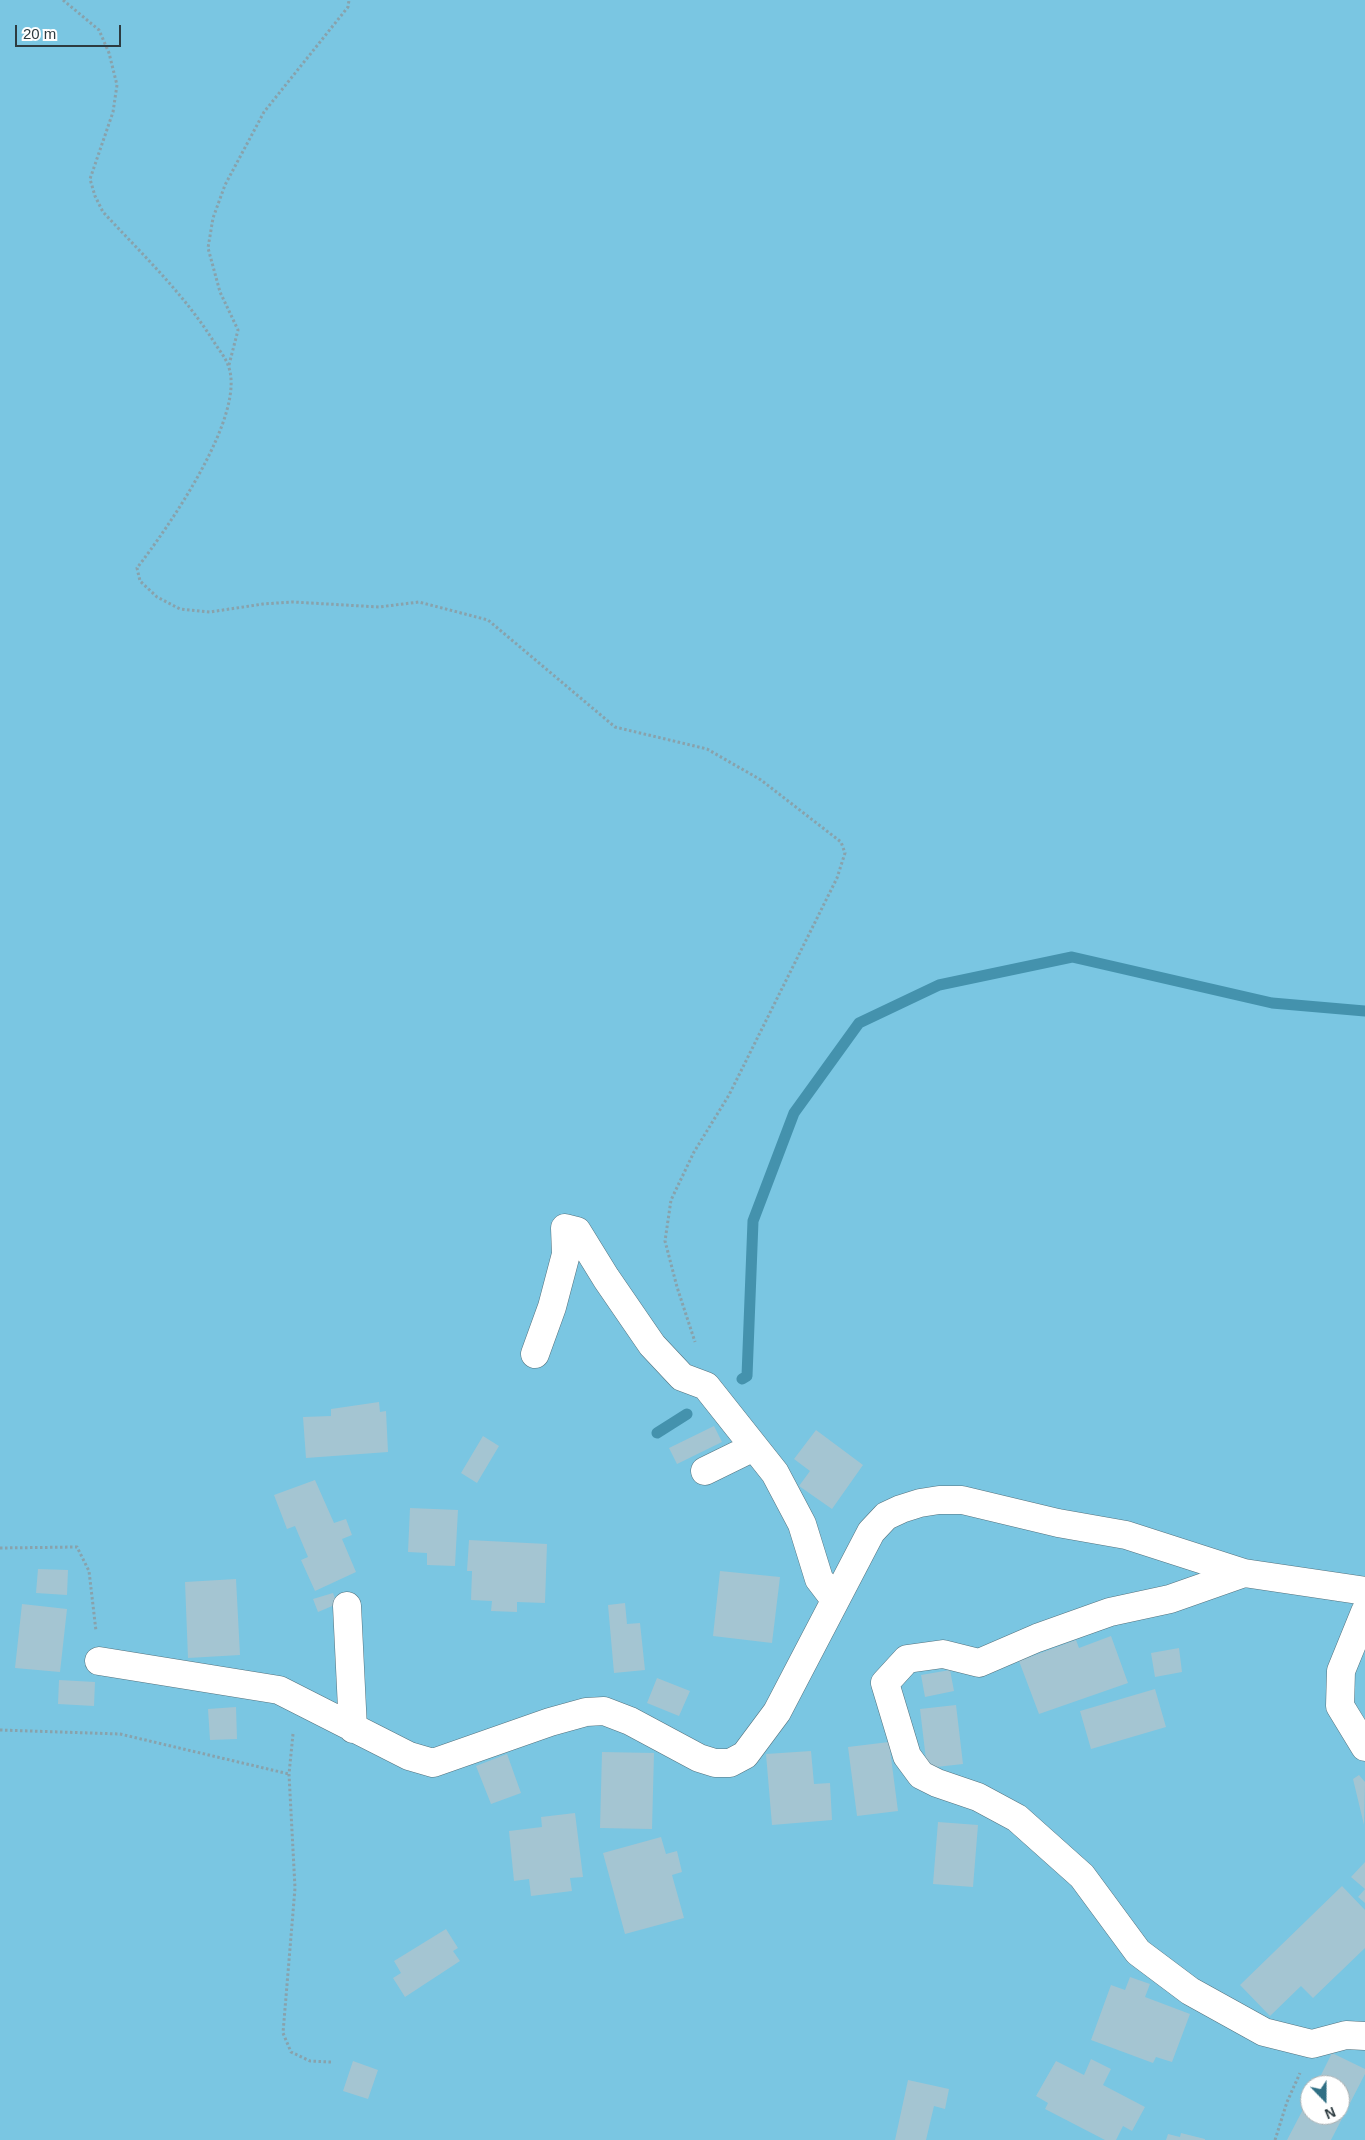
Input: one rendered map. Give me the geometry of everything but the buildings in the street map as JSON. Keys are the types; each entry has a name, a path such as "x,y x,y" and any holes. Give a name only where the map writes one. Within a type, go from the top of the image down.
{"street":[{"path":"534,1354 552,1307 566,1254 565,1228 578,1231 606,1278 652,1345 682,1377 706,1386 775,1473 802,1524 819,1579 835,1600"},
{"path":"706,1471 754,1447"},
{"path":"99,1661 279,1690 409,1756 433,1763 550,1722 586,1712 604,1711 630,1721 699,1758 715,1763 730,1763 745,1755 777,1712 871,1532 886,1516 920,1502 962,1500 1058,1523 1126,1535 1244,1572 1365,1591"},
{"path":"1244,1572 1170,1599 1110,1612 1037,1638 979,1663 943,1654 907,1659 886,1683 907,1756 921,1775 937,1783 978,1797 1017,1818 1082,1876 1138,1952 1190,1990 1264,2032 1312,2044 1346,2035 1365,2036"},
{"path":"347,1606 353,1729"},
{"path":"1365,1612 1341,1671 1340,1706 1365,1747"}],"path":[{"path":"63,0 99,30 108,53 116,85 113,112 90,179 94,196 103,212 197,315 229,365"},
{"path":"349,0 348,7 264,112 225,185 213,218 208,248 220,292 238,330 229,365 232,385 228,412 203,468 163,535 137,568 140,581 157,596 180,609 210,612 263,604 293,602 379,608 419,602 488,620 616,727 707,749 761,780 841,842 845,853 837,878 729,1095 694,1152 671,1200 666,1241 677,1288 699,1354 706,1386"},
{"path":"0,1548 77,1547 89,1571 99,1661"},
{"path":"313,1708 293,1731 289,1774 295,1888 283,2033 292,2052 310,2061 331,2062"},
{"path":"0,1730 120,1734 289,1774"},
{"path":"1274,2140 1286,2102 1312,2044"}],"shaded area":[{"path":"0,0 1365,0 1365,2140 0,2140"}],"waterway":[{"path":"742,1379 747,1376 753,1221 794,1113 859,1023 939,985 1072,957 1272,1003 1365,1011"},
{"path":"657,1433 687,1414"}]}
